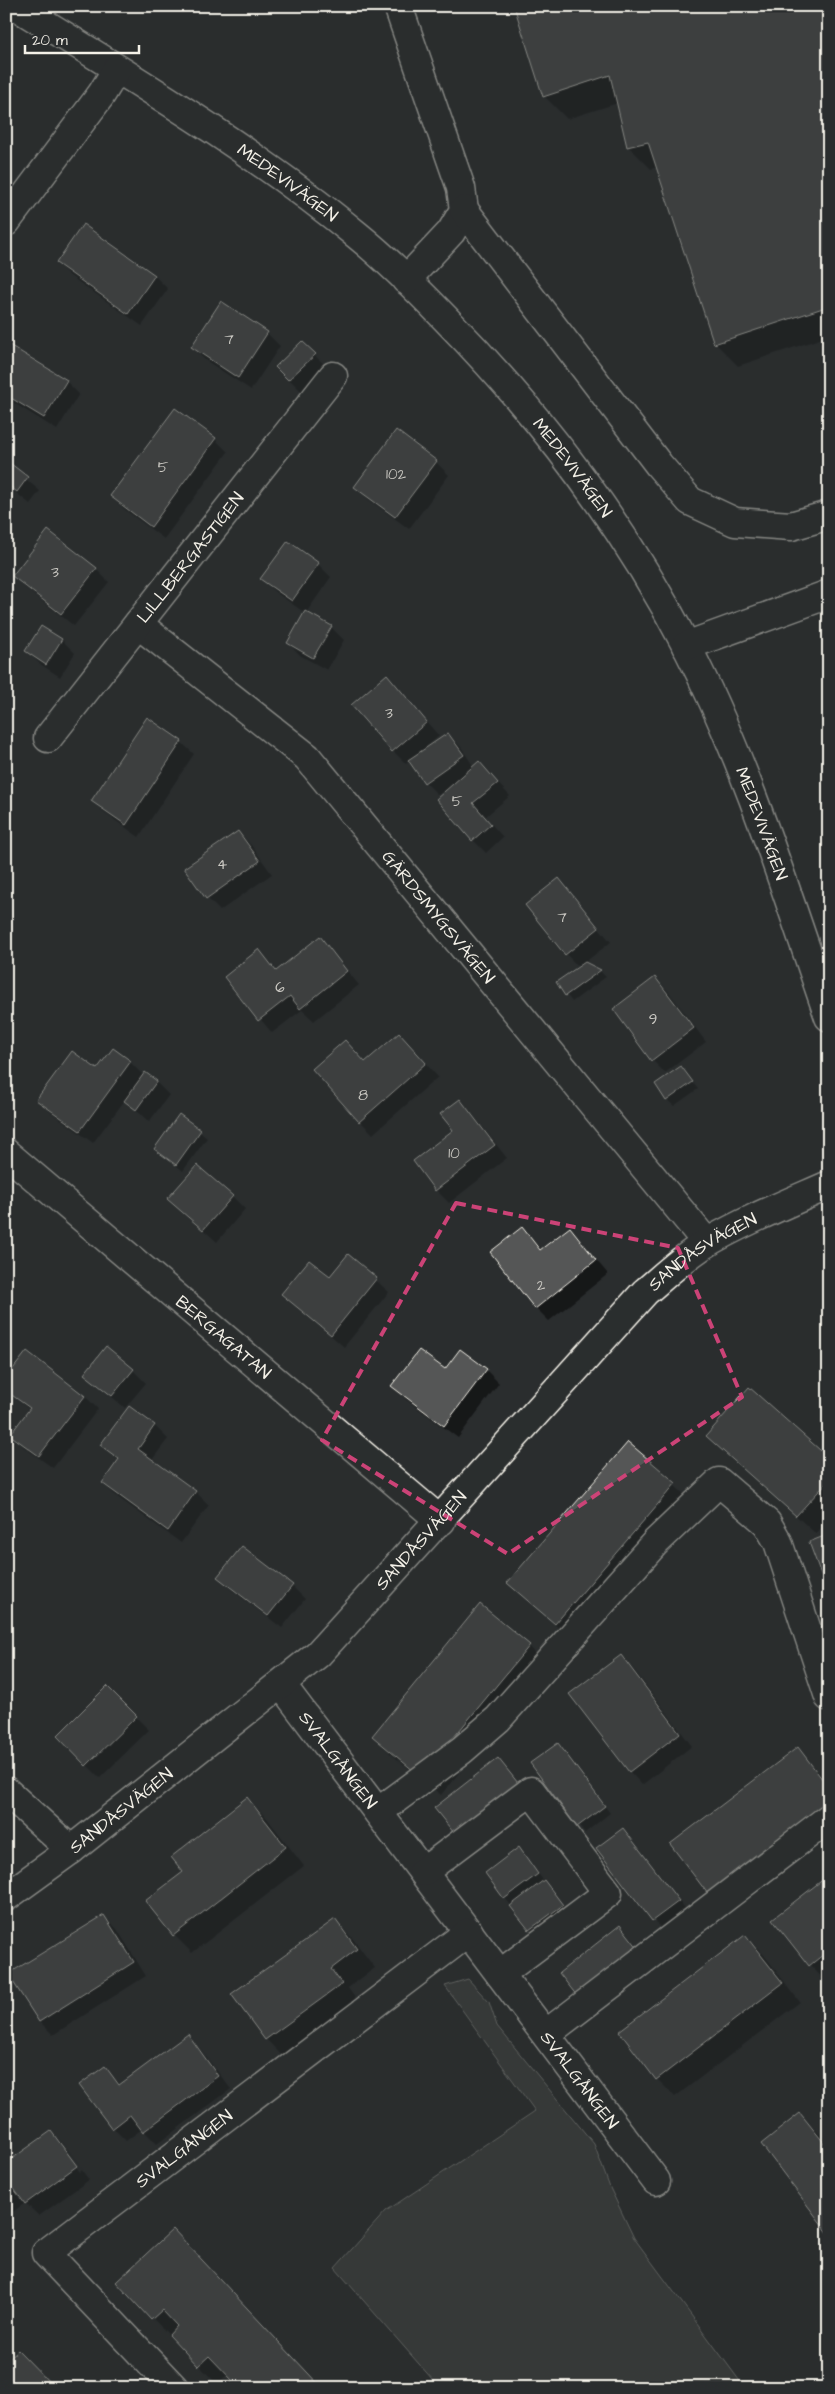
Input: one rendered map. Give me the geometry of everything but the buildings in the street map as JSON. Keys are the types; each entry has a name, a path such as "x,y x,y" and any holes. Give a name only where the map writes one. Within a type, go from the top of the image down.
{"street":[{"name":"MEDEVIVÄGEN","path":"16,6 216,132 358,236 406,280 492,366 547,432 624,540 686,646 718,712 753,798 829,1017"},
{"path":"398,6 462,188 464,210 659,465 690,501 735,522 791,526 829,515"},
{"path":"6,222 101,95 118,69"},
{"path":"406,280 451,232 464,210"},
{"name":"LILLBERGASTIGEN","path":"48,738 333,376"},
{"path":"686,646 829,594"},
{"name":"GÄRDSMYGSVÄGEN","path":"138,624 306,757 707,1243"},
{"name":"BERGAGATAN","path":"6,1152 441,1521"},
{"name":"SANDÅSVÄGEN","path":"6,1896 71,1850 318,1654 441,1521 646,1292 707,1243 769,1211 829,1185"},
{"path":"378,1812 462,1750 498,1719 655,1543 719,1482 767,1523 778,1542 829,1696"},
{"name":"SVALGÅNGEN","path":"282,1684 656,2181"},
{"path":"6,1791 71,1850"},
{"path":"423,1872 531,1791 608,1893 500,1974"},
{"path":"546,2034 829,1818"},
{"name":"SVALGÅNGEN","path":"174,2388 46,2253 469,1932"}],"highlighted area":[{"path":"456,1203 678,1248 742,1397 508,1554 322,1440"}],"shaded area":[{"path":"468,1979 489,2002 497,2026 594,2144 610,2188 634,2238 745,2388 440,2388 335,2268 386,2211 535,2111 445,1986"}]}
